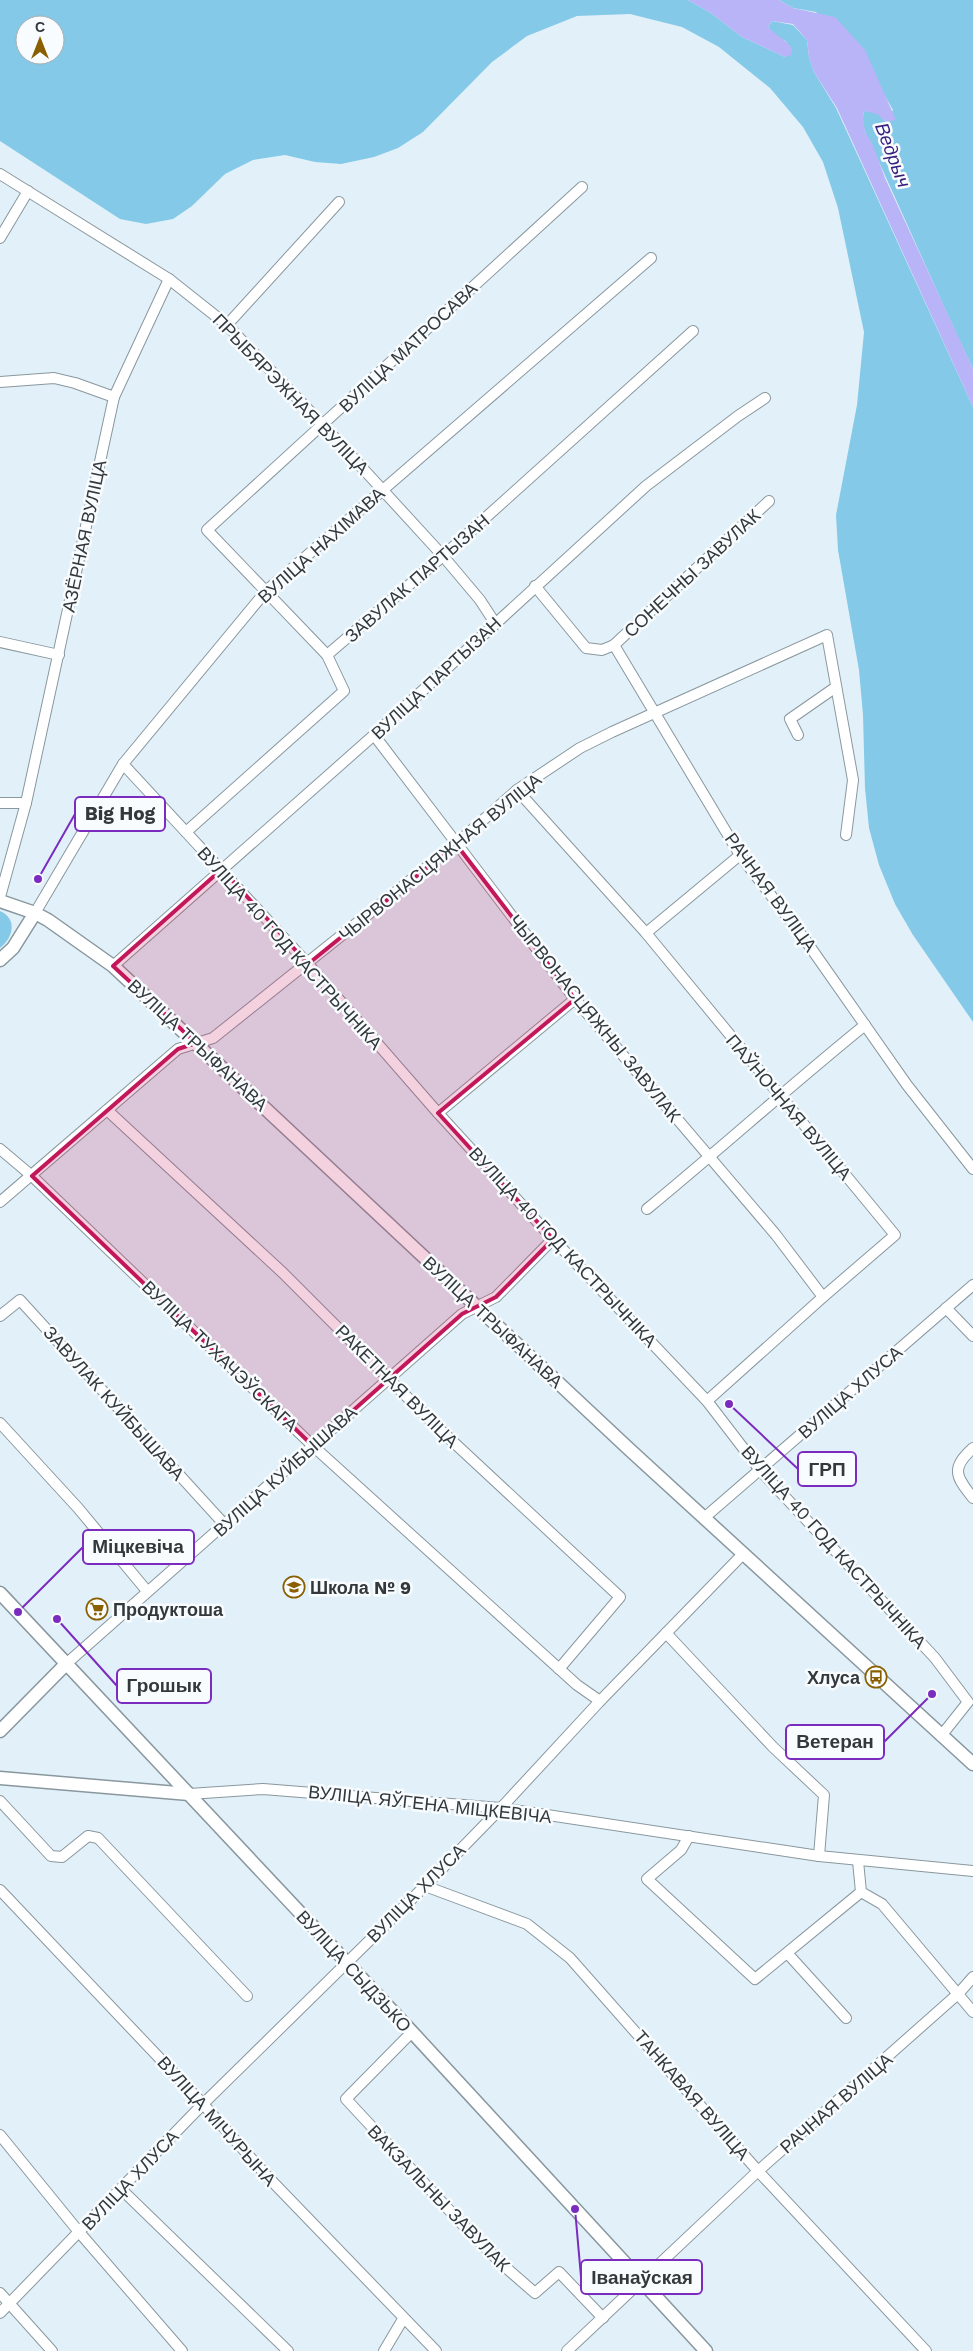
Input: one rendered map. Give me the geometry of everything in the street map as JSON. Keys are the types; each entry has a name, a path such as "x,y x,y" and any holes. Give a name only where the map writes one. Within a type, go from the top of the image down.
{"street":[{"name":"ПРЫБЯРЭЖНАЯ ВУЛІЦА","path":"0,174 169,279 227,325 323,425 443,556 480,600 495,623"},
{"name":"ВУЛІЦА МАТРОСАВА","path":"266,591 206,530 582,187"},
{"path":"0,238 28,191"},
{"path":"227,325 339,202"},
{"name":"ВУЛІЦА НАХІМАВА","path":"35,913 123,764 266,591 651,258"},
{"name":"АЗЁРНАЯ ВУЛІЦА","path":"0,897 26,803 60,655 114,397 169,279"},
{"name":"ЗАВУЛАК ПАРТЫЗАН","path":"186,832 344,691 327,654 443,556 693,331"},
{"path":"0,382 32,378 54,378 75,383 114,397"},
{"name":"ВУЛІЦА ПАРТЫЗАН","path":"113,966 374,735 646,486 738,416 765,398"},
{"name":"СОНЕЧНЫ ЗАВУЛАК","path":"614,645 770,502"},
{"path":"535,586 586,648 602,650 614,645"},
{"path":"266,591 327,654"},
{"name":"ЧЫРВОНАСЦЯЖНАЯ ВУЛІЦА","path":"0,1202 178,1049 213,1038 456,844 517,790 580,748 827,635 853,780 846,835"},
{"path":"0,642 60,655"},
{"name":"РАЧНАЯ ВУЛІЦА","path":"614,645 656,712 740,855 806,941 907,1085 973,1170"},
{"path":"798,735 790,720 836,687"},
{"name":"ЧЫРВОНАСЦЯЖНЫ ЗАВУЛАК","path":"374,735 575,999 776,1235 823,1297"},
{"name":"ВУЛІЦА 40 ГОД КАСТРЫЧНІКА","path":"123,764 308,964 438,1113 553,1239 707,1401 760,1470 935,1658 968,1702 941,1736"},
{"name":"ПАЎНОЧНАЯ ВУЛІЦА","path":"517,790 646,933 895,1236 823,1297 707,1401"},
{"path":"0,803 26,803"},
{"path":"646,933 740,855"},
{"name":"ВУЛІЦА ТРЫФАНАВА","path":"0,901 35,913 66,931 113,966 704,1518 973,1764"},
{"path":"0,960 12,948 35,913"},
{"path":"438,1113 575,999"},
{"path":"647,1209 710,1157 780,1094 865,1025"},
{"name":"РАКЕТНАЯ ВУЛІЦА","path":"108,1110 283,1273 435,1425 620,1597 559,1669"},
{"name":"ВУЛІЦА ТУХАЧЭЎСКАГА","path":"0,1148 32,1176 313,1446 559,1669 600,1701"},
{"name":"ВУЛІЦА КУЙБЫШАВА","path":"0,1731 66,1664 147,1591 225,1525 462,1314 496,1297 553,1239"},
{"name":"ВУЛІЦА ХЛУСА","path":"704,1518 973,1285"},
{"name":"ЗАВУЛАК КУЙБЫШАВА","path":"0,1316 20,1300 225,1525"},
{"path":"946,1308 973,1336"},
{"path":"0,1424 78,1508 147,1591"},
{"path":"973,1448 960,1460 957,1470 963,1486 973,1498"},
{"name":"ВУЛІЦА ХЛУСА","path":"0,2313 204,2104 425,1886 501,1808 600,1701 743,1554"},
{"name":"ВУЛІЦА СЫДЗЬКО","path":"0,1593 412,2032 706,2351"},
{"path":"666,1633 773,1747 824,1795 819,1856"},
{"name":"ВУЛІЦА ЯЎГЕНА МІЦКЕВІЧА","path":"0,1778 189,1794 263,1788 501,1808 819,1856 973,1871"},
{"path":"0,1801 51,1856 62,1857 88,1836 98,1838 247,1996"},
{"path":"689,1836 681,1850 647,1879 755,1979 788,1954 861,1892"},
{"path":"858,1861 861,1892"},
{"name":"ТАНКАВАЯ ВУЛІЦА","path":"425,1886 527,1924 570,1958 758,2171 926,2351"},
{"name":"ВУЛІЦА МІЧУРЫНА","path":"0,1890 204,2104 266,2176 436,2351"},
{"path":"861,1892 882,1904 973,2012"},
{"path":"788,1954 846,2018"},
{"name":"РАЧНАЯ ВУЛІЦА","path":"567,2351 577,2347 640,2280 758,2171 959,1994 973,1978"},
{"name":"ВАКЗАЛЬНЫ ЗАВУЛАК","path":"412,2032 346,2099 504,2266 535,2293 559,2272 603,2318"},
{"path":"0,2135 79,2232 182,2351"},
{"path":"121,2189 288,2351"},
{"path":"0,2293 52,2351"},
{"path":"384,2351 404,2319"}],"highlighted area":[{"path":"456,844 575,999 438,1113 553,1239 496,1297 462,1314 313,1446 32,1176 178,1049 196,1043 113,966 222,869 308,964"}],"shaded area":[{"path":"0,0 688,0 711,13 742,37 785,57 787,42 775,35 768,27 772,21 793,25 807,40 809,57 814,72 836,108 973,407 973,1022 913,935 895,904 879,865 869,828 859,670 838,550 836,515 857,405 864,332 838,208 823,162 803,127 770,88 719,47 682,27 630,14 577,16 527,36 492,62 423,132 398,148 374,157 341,164 315,162 285,155 253,160 225,174 192,206 173,219 146,224 120,219 0,141"},
{"path":"688,0 779,0 793,8 835,17 865,50 896,120 886,122 877,114 864,111 865,132 872,143 885,178 973,369 973,407 837,108 814,72 809,57 807,40 793,24 772,21 768,27 792,49 791,55 785,57 742,37 711,13"},
{"path":"779,0 973,0 973,369 865,131 864,111 877,113 886,122 893,110 881,89 816,12 793,8"},
{"path":"0,911 6,914 12,929 8,939 0,948"}],"place":[{"name":"Big Hog","path":"38,879"},
{"name":"ГРП","path":"729,1404"},
{"name":"Школа № 9","path":"294,1587"},
{"name":"Продуктоша","path":"97,1609"},
{"name":"Міцкевіча","path":"18,1612"},
{"name":"Грошык","path":"57,1619"},
{"name":"Хлуса","path":"876,1677"},
{"name":"Ветеран","path":"932,1694"},
{"name":"Іванаўская","path":"575,2209"}],"water label":[{"name":"Ведрыч","path":"893,155"}]}
